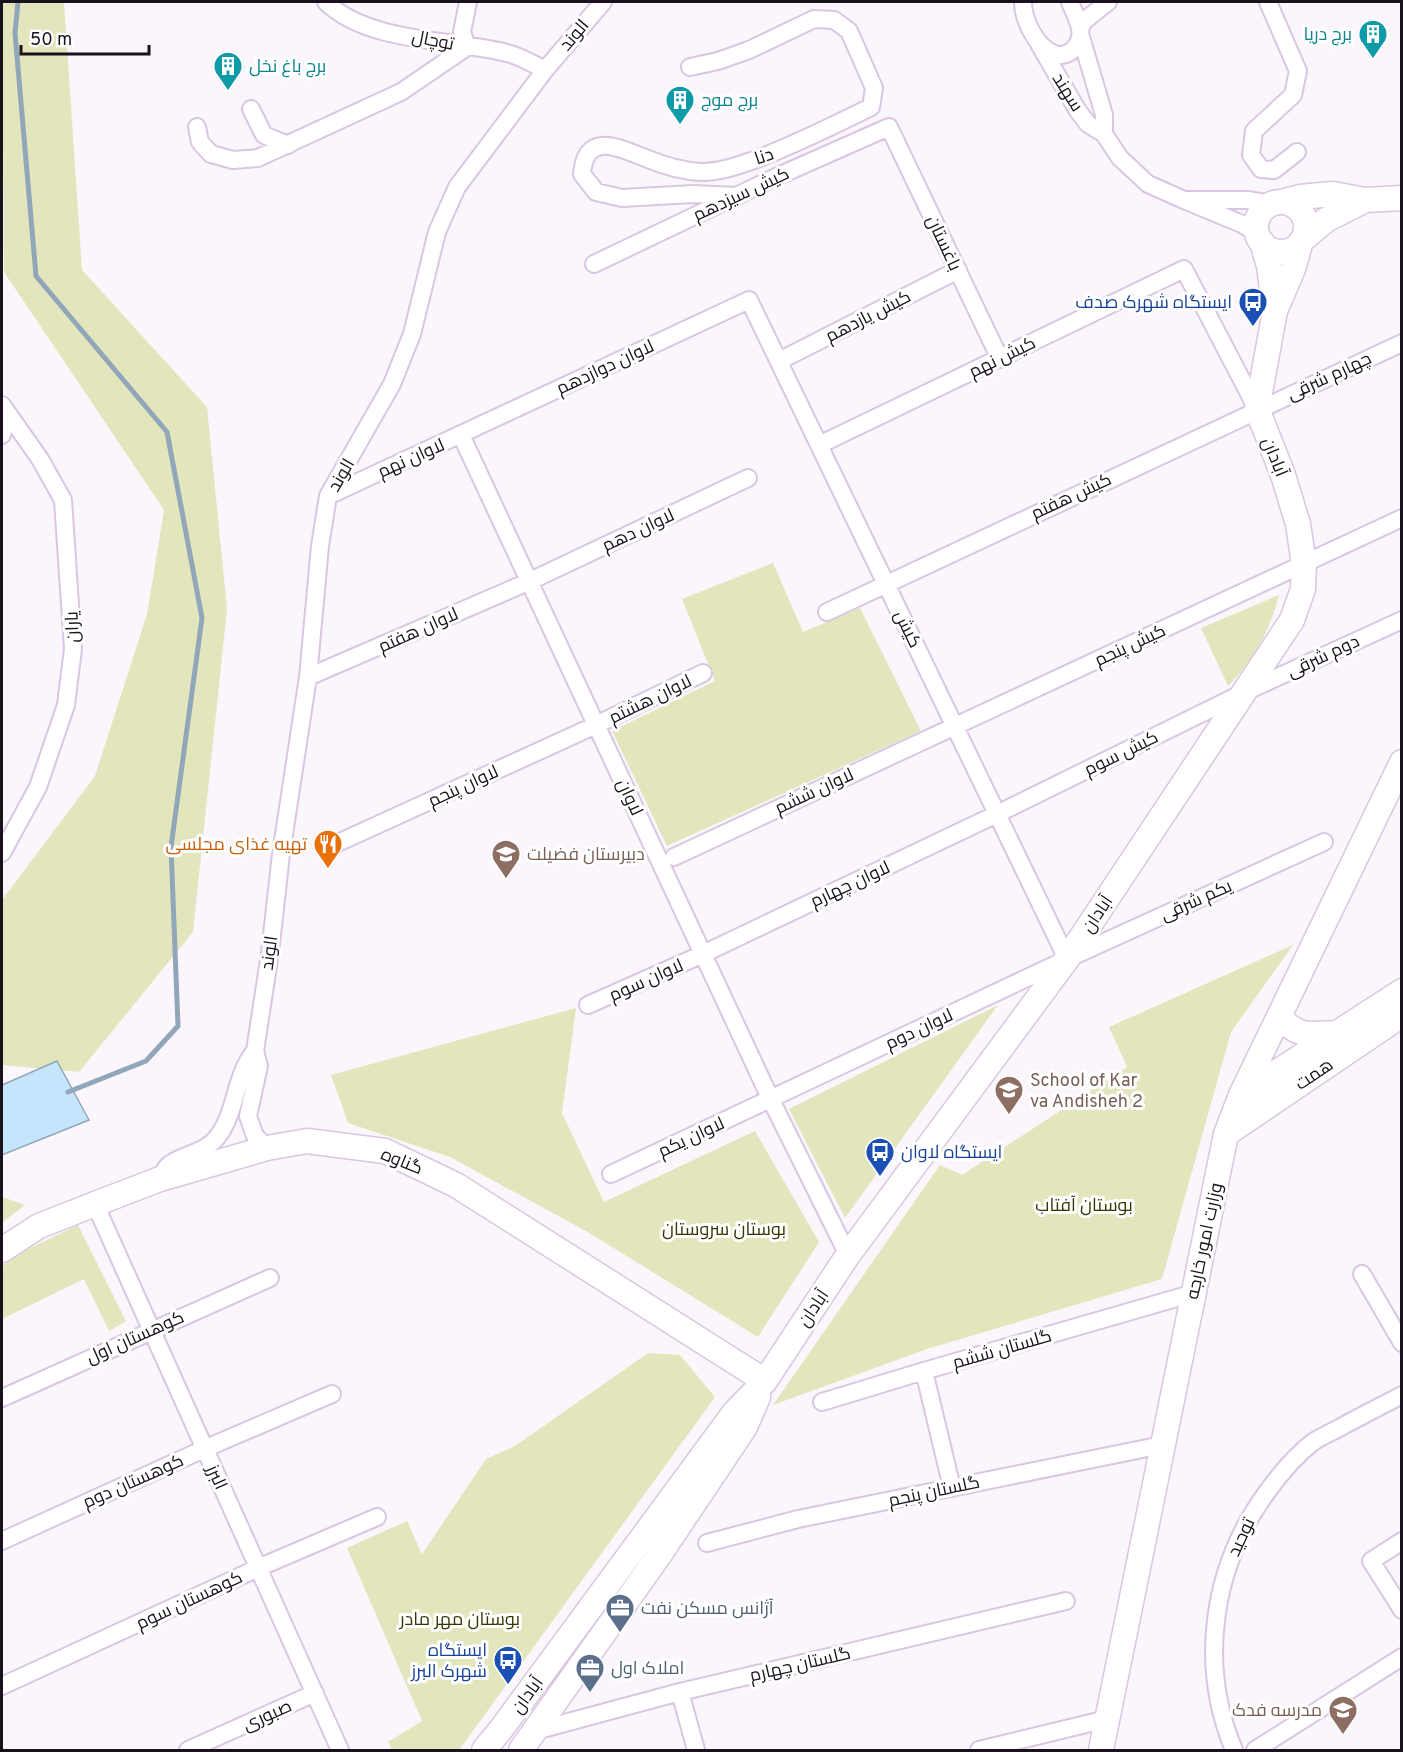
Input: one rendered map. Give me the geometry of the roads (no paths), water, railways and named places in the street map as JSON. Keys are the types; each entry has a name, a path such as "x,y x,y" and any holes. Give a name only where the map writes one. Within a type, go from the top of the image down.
{"main road":[{"path":"1275,311 1269,266 1256,225 1264,209 1276,203 1300,197 1333,194 1365,200 1401,198"},
{"path":"1257,409 1275,311 1293,269 1301,241 1326,220 1365,200"},
{"path":"1260,238 1269,248 1286,251 1295,248 1306,233 1304,215 1298,208 1290,203 1276,203"},
{"name":"آبادان","path":"528,1741 660,1554 745,1427 765,1381 848,1255 1067,959 1292,620 1303,589 1305,564 1295,514 1283,475 1257,409"},
{"name":"وزارت امور خارجه","path":"1101,1750 1226,1134 1241,1095 1401,762"},
{"name":"همت","path":"1241,1095 1401,990"},
{"name":"همت","path":"1226,1134 1401,1015"},
{"path":"1279,1017 1291,1029 1303,1034 1336,1033"},
{"name":"گناوه","path":"2,1250 39,1226 95,1204 160,1179 267,1148 307,1141 385,1151 456,1185 765,1381"},
{"name":"آبادان","path":"484,1750 734,1413 765,1381"}],"street":[{"name":"توچال","path":"326,2 361,25 508,53 545,70"},
{"path":"197,127 200,142 211,154 233,160 258,158 288,145 401,92 467,47 462,32 468,2"},
{"name":"الوند","path":"255,1050 270,953 281,854 308,677 320,546 328,496 392,384 412,334 437,232 458,187 545,70 603,2"},
{"name":"سهند","path":"1070,2 1104,115 1104,134"},
{"path":"1039,44 1052,54 1062,56 1071,52 1078,44 1084,21 1108,2"},
{"path":"1268,2 1298,72 1293,95 1254,131 1251,155 1261,169 1274,170 1297,152"},
{"name":"سهند","path":"1022,4 1039,44 1078,111 1089,124 1104,134 1120,158 1148,184 1242,224 1260,238"},
{"name":"دنا","path":"690,68 749,50 814,20 834,20 849,31 874,88 871,107 790,147 725,170 702,172 678,169 623,148 607,146 592,149 584,160 582,174 596,192 622,198 693,194 737,196"},
{"path":"251,109 264,135 288,145"},
{"name":"کیش سیزدهم","path":"594,264 889,127"},
{"name":"باغستان","path":"889,127 1000,358"},
{"name":"سهند","path":"1184,200 1248,200 1276,203"},
{"name":"کیش نهم","path":"819,445 1184,269"},
{"name":"آبادان","path":"1184,269 1257,409"},
{"name":"کیش یازدهم","path":"779,361 958,270"},
{"name":"کیش","path":"749,300 1067,959"},
{"name":"لاوان دوازدهم","path":"461,435 749,300"},
{"name":"چهارم شرقی","path":"1257,409 1401,343"},
{"name":"کیش هفتم","path":"827,612 1257,409"},
{"path":"2,435 5,410"},
{"name":"یاران","path":"2,853 38,787 66,705 73,649 63,500 40,459 5,410"},
{"name":"لاوان نهم","path":"328,496 461,435"},
{"name":"لاوان","path":"461,435 771,1100 848,1255"},
{"name":"لاوان دهم","path":"528,582 748,478"},
{"name":"کیش پنجم","path":"955,725 1401,519"},
{"name":"لاوان هفتم","path":"308,677 528,582"},
{"name":"دوم شرقی","path":"1245,692 1401,620"},
{"name":"لاوان هشتم","path":"596,724 703,673"},
{"name":"کیش سوم","path":"997,814 1245,692"},
{"name":"لاوان پنجم","path":"329,847 596,724"},
{"name":"لاوان ششم","path":"674,857 955,725"},
{"name":"لاوان چهارم","path":"703,954 997,814"},
{"name":"یکم شرقی","path":"1067,959 1324,842"},
{"name":"لاوان سوم","path":"588,1005 703,954"},
{"name":"لاوان دوم","path":"771,1100 1067,959"},
{"path":"255,1050 259,1066 248,1116 255,1136 267,1148"},
{"path":"160,1179 168,1164 202,1150 217,1138 227,1122 244,1063 255,1050"},
{"name":"لاوان یکم","path":"610,1174 771,1100"},
{"name":"البرز","path":"95,1204 340,1750"},
{"path":"1362,1274 1401,1343"},
{"name":"کوهستان اول","path":"2,1398 270,1278"},
{"name":"گلستان ششم","path":"822,1402 1194,1293"},
{"path":"924,1371 952,1488"},
{"name":"کوهستان دوم","path":"2,1541 204,1449 332,1394"},
{"name":"توحید","path":"1234,1750 1226,1732 1217,1696 1213,1662 1214,1630 1231,1554 1252,1513 1282,1472 1314,1442 1401,1395"},
{"name":"گلستان پنجم","path":"707,1543 798,1519 1162,1445"},
{"name":"کوهستان سوم","path":"2,1686 377,1516"},
{"path":"1401,1541 1371,1561 1401,1610"},
{"name":"گلستان چهارم","path":"528,1741 680,1692 1066,1601"},
{"path":"1255,1750 1401,1657"},
{"path":"680,1692 696,1750"},
{"name":"صبوری","path":"188,1750 315,1694"},
{"path":"979,1750 1107,1719"}],"water":[{"path":"57,1061 89,1120 2,1155 2,1085"}],"waterway":[{"path":"18,2 15,33 36,276 167,432 202,618 171,847 178,1026 146,1061 68,1092"}],"place":[{"name":"برج دریا","path":"1373,60"},
{"name":"برج باغ نخل","path":"228,92"},
{"name":"برج موج","path":"680,126"},
{"name":"ایستگاه شهرک صدف","path":"1253,328"},
{"name":"تهیه غذای مجلسی","path":"328,870"},
{"name":"دبیرستان فضیلت","path":"506,880"},
{"name":"School of Kar va Andisheh 2","path":"1009,1116"},
{"name":"ایستگاه لاوان","path":"880,1178"},
{"name":"آژانس مسکن نفت","path":"620,1634"},
{"name":"ایستگاه شهرک البرز","path":"508,1686"},
{"name":"املاک اول","path":"590,1694"},
{"name":"مدرسه فدک","path":"1343,1736"}],"park label":[{"name":"بوستان آفتاب","path":"1084,1205"},
{"name":"بوستان سروستان","path":"724,1229"},
{"name":"بوستان مهر مادر","path":"460,1619"}]}
